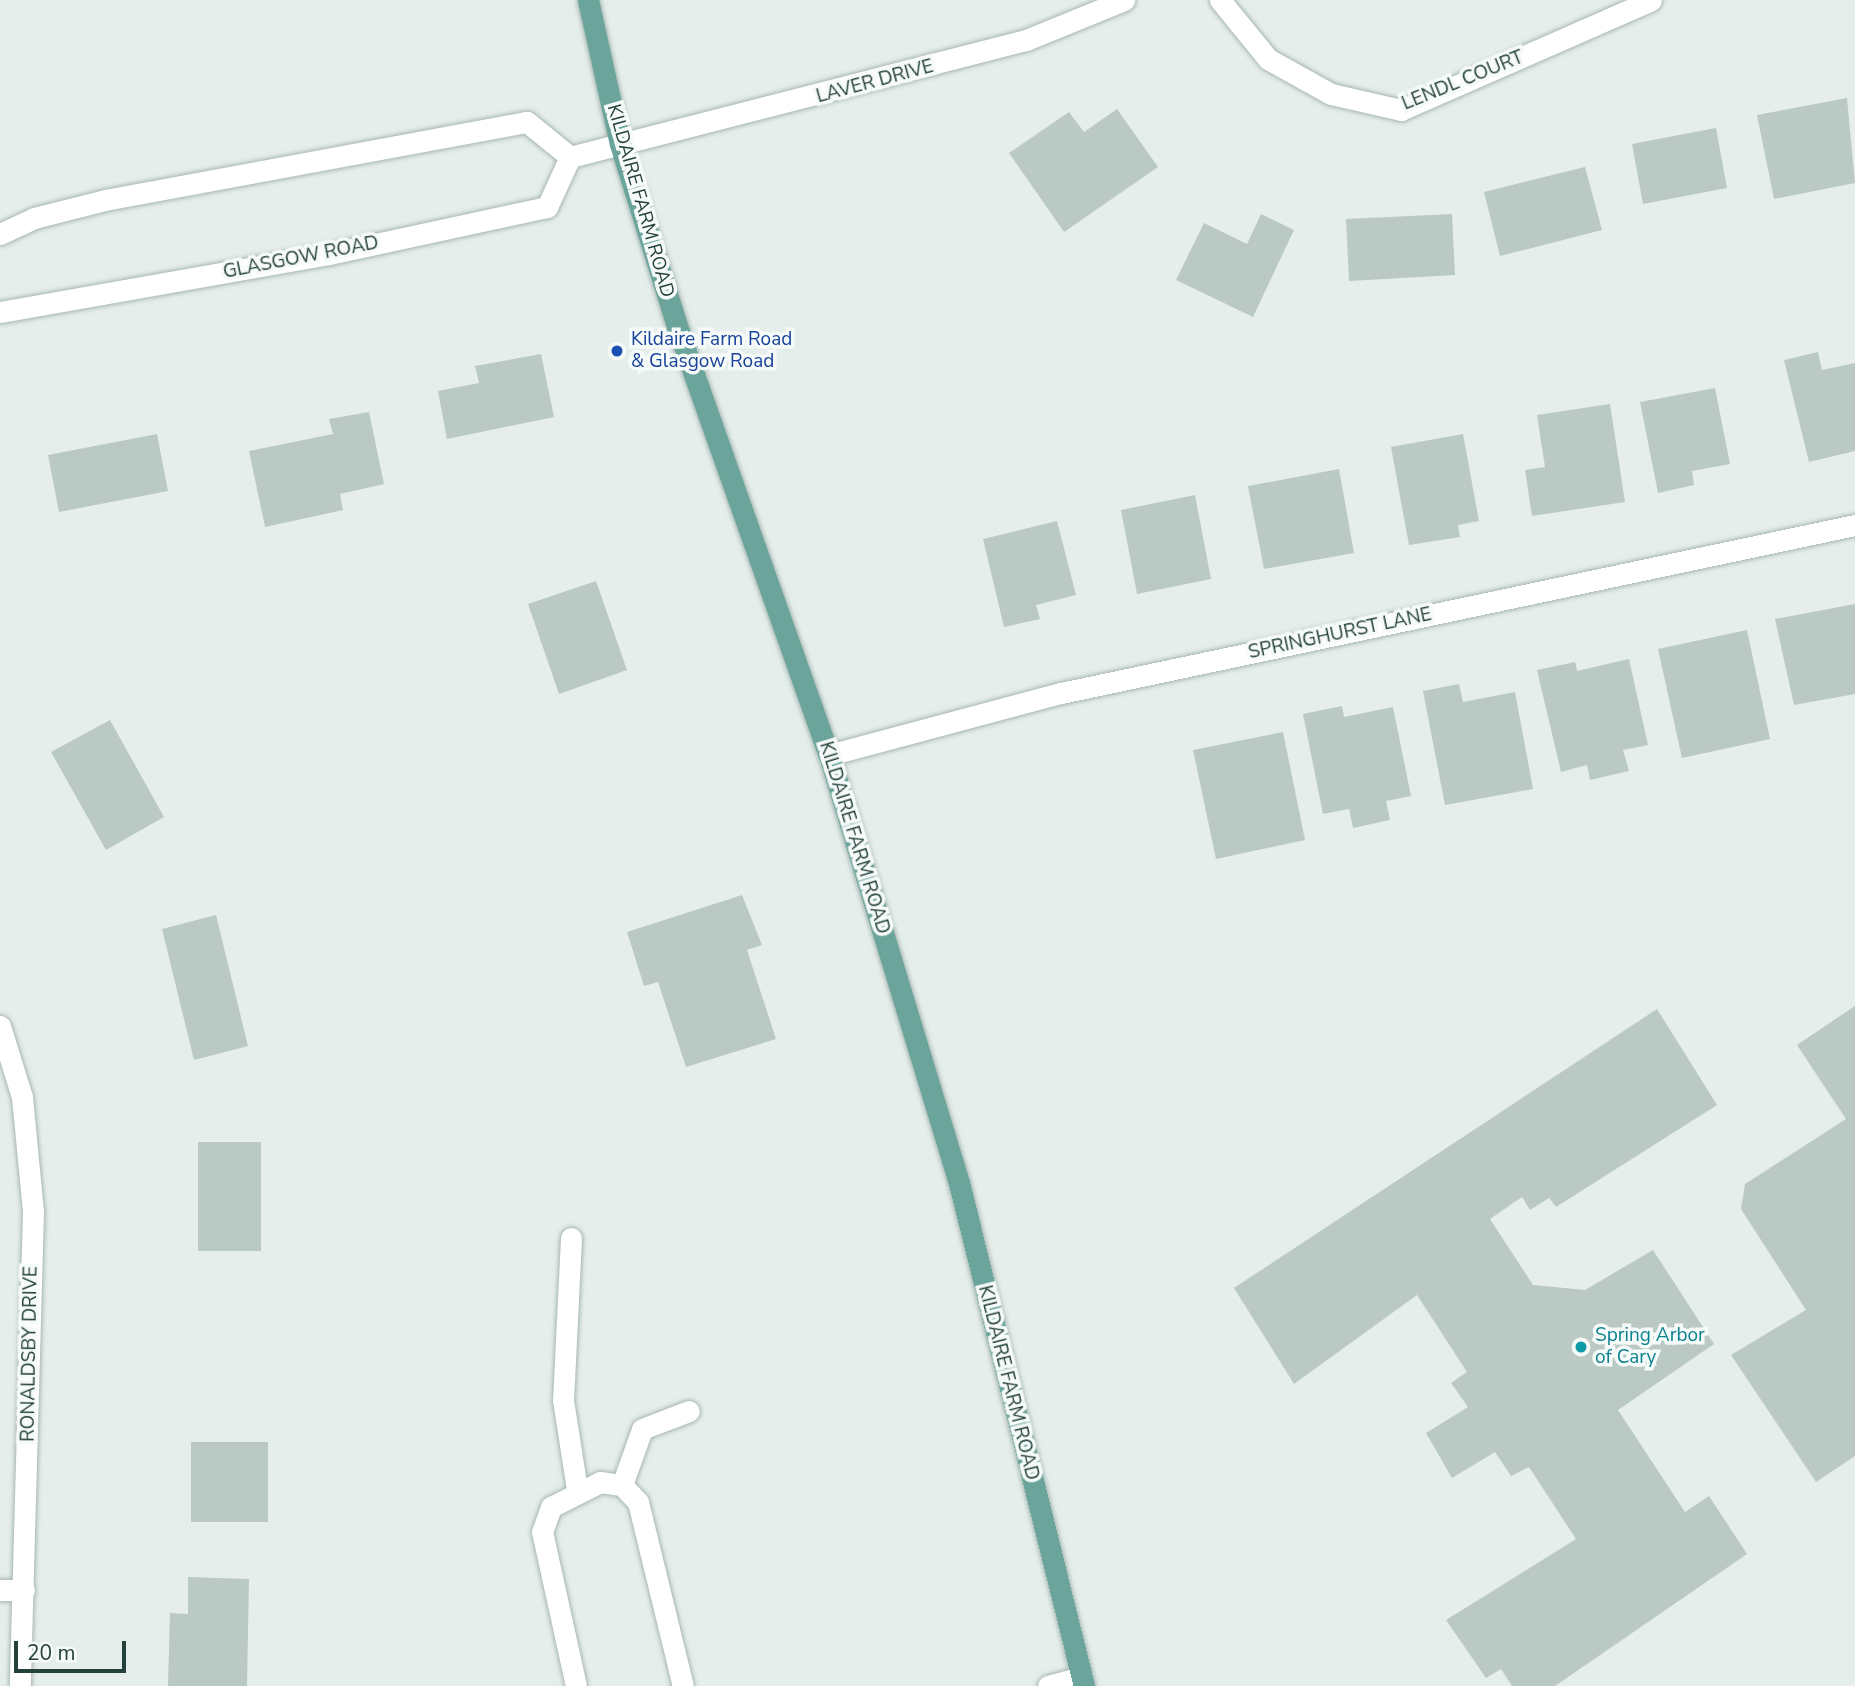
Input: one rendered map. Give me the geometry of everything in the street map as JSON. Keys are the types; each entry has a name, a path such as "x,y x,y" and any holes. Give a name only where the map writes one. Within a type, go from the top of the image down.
{"main road":[{"name":"KILDAIRE FARM ROAD","path":"589,0 620,144 679,332 829,755 958,1183 1083,1681"}],"street":[{"name":"LAVER DRIVE","path":"620,144 1026,40 1124,0"},
{"name":"LENDL COURT","path":"1220,0 1268,59 1331,94 1401,110 1651,0"},
{"path":"0,234 34,218 105,201 527,122 570,157 620,144"},
{"name":"GLASGOW ROAD","path":"0,312 329,254 547,207 570,157"},
{"name":"SPRINGHURST LANE","path":"829,755 1061,693 1855,526"},
{"name":"RONALDSBY DRIVE","path":"0,1026 22,1097 33,1212 20,1686"},
{"path":"571,1238 563,1400 577,1489"},
{"path":"622,1485 642,1429 689,1411"},
{"path":"576,1686 542,1532 551,1507 577,1489 622,1485"},
{"path":"622,1485 638,1502 683,1686"},
{"path":"0,1590 24,1590"},
{"path":"1048,1686 1083,1681"}],"building":[{"path":"1847,98 1855,183 1774,199 1757,115"},
{"path":"1117,109 1158,167 1064,232 1009,153 1069,112 1084,132"},
{"path":"1716,128 1727,188 1643,204 1632,144"},
{"path":"1585,167 1602,230 1500,256 1484,192"},
{"path":"1261,214 1294,230 1253,317 1176,280 1204,223 1247,244"},
{"path":"1452,214 1455,275 1349,281 1346,219"},
{"path":"1818,352 1822,370 1855,363 1855,451 1809,462 1784,360"},
{"path":"541,354 554,417 447,439 438,391 479,383 475,366"},
{"path":"1715,388 1730,464 1692,471 1694,485 1658,493 1640,402"},
{"path":"1610,404 1625,502 1532,516 1525,470 1545,467 1537,415"},
{"path":"369,412 384,484 340,494 343,510 265,527 249,451 333,434 329,419"},
{"path":"157,434 168,491 59,512 48,455"},
{"path":"1463,434 1479,521 1458,525 1460,537 1409,545 1391,447"},
{"path":"1339,469 1354,553 1264,569 1248,486"},
{"path":"1195,495 1211,579 1137,594 1121,510"},
{"path":"1057,521 1076,595 1036,605 1040,619 1004,627 983,539"},
{"path":"596,581 627,670 559,694 528,604"},
{"path":"1855,604 1855,694 1794,705 1775,619"},
{"path":"1747,630 1770,739 1682,758 1658,649"},
{"path":"1629,659 1648,745 1623,750 1629,771 1590,780 1587,765 1561,772 1537,670 1575,662 1577,671"},
{"path":"1459,684 1463,702 1515,692 1533,789 1445,805 1423,691"},
{"path":"1342,706 1344,717 1393,707 1411,796 1386,801 1390,820 1353,828 1349,809 1323,814 1303,714"},
{"path":"110,720 164,817 106,850 51,752"},
{"path":"1283,732 1305,840 1216,859 1193,750"},
{"path":"742,895 762,945 747,950 776,1039 686,1067 658,982 644,986 627,932"},
{"path":"216,915 248,1046 194,1060 162,929"},
{"name":"Spring Arbor of Cary","path":"1855,1006 1855,1456 1816,1482 1731,1355 1806,1310 1741,1209 1745,1184 1846,1119 1797,1045"},
{"name":"Spring Arbor of Cary","path":"1657,1009 1717,1105 1556,1207 1549,1198 1530,1210 1522,1197 1490,1219 1533,1285 1585,1290 1653,1250 1714,1344 1618,1410 1685,1512 1709,1496 1747,1554 1555,1686 1512,1686 1501,1669 1486,1678 1446,1620 1576,1539 1529,1467 1511,1476 1495,1452 1452,1478 1426,1433 1468,1407 1451,1383 1467,1372 1417,1295 1294,1384 1234,1288"},
{"path":"198,1142 261,1142 261,1251 198,1251"},
{"path":"191,1442 268,1442 268,1522 191,1522"},
{"path":"188,1577 249,1579 247,1686 168,1686 170,1613 188,1614"}],"place":[{"name":"Kildaire Farm Road & Glasgow Road","path":"617,351"},
{"name":"Spring Arbor of Cary","path":"1581,1347"}]}
